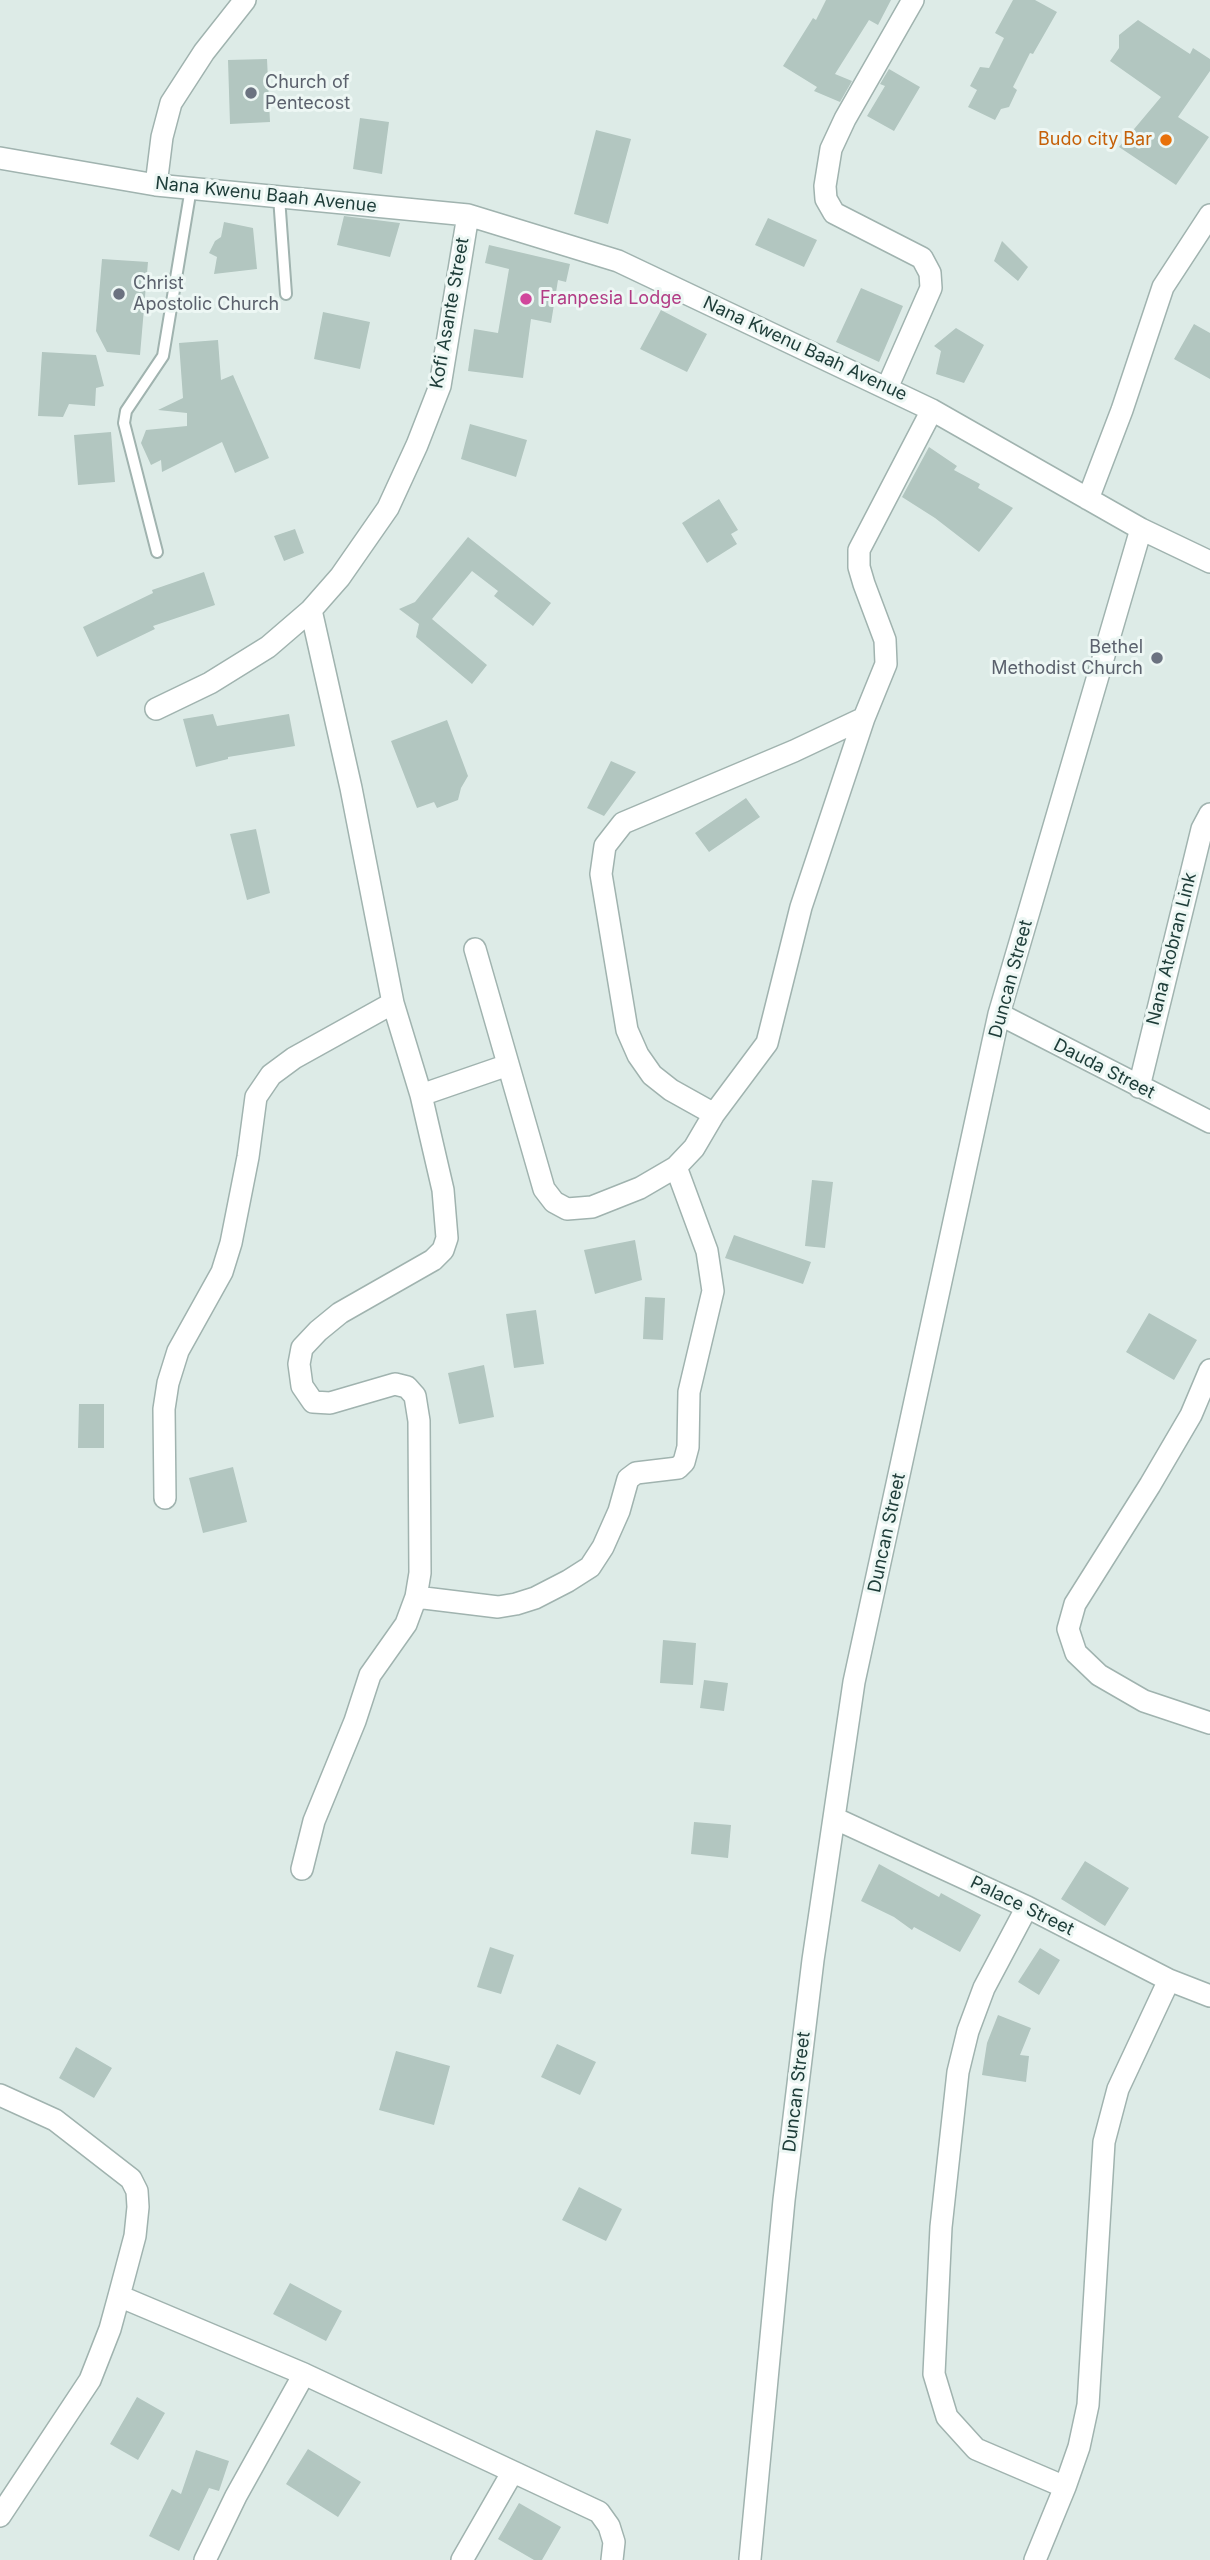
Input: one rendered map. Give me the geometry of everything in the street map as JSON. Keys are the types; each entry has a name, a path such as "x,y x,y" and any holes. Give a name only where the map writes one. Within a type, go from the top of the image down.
{"street":[{"path":"156,185 162,137 171,103 204,51 245,0"},
{"path":"887,388 931,288 930,273 922,258 834,213 826,199 825,186 831,149 845,119 913,0"},
{"name":"Nana Kwenu Baah Avenue","path":"0,158 156,185 467,215 618,261 932,410 1141,528 1210,562"},
{"name":"Kofi Asante Street","path":"156,709 210,682 268,647 311,610 340,577 388,508 440,386 467,215"},
{"path":"1088,499 1122,410 1163,286 1210,215"},
{"path":"475,949 544,1189 555,1202 567,1209 592,1207 640,1188 676,1167 694,1147 714,1114 767,1043 801,907 864,718 886,664 885,640 859,567 859,550 932,410"},
{"name":"Duncan Street","path":"751,2560 785,2200 813,1960 855,1682 999,1014 1141,528"},
{"path":"302,1869 314,1821 355,1721 370,1675 406,1625 416,1597 420,1573 419,1421 415,1395 407,1387 395,1384 330,1403 313,1402 302,1386 299,1363 302,1348 340,1313 433,1260 443,1250 447,1238 443,1191 421,1095 393,1003 351,788 311,610"},
{"path":"714,1114 671,1090 652,1075 638,1055 627,1030 601,874 605,846 623,822 794,751 864,718"},
{"name":"Nana Atobran Link","path":"1139,1087 1202,829 1210,814"},
{"path":"165,1498 164,1409 168,1383 178,1352 217,1282 231,1243 248,1157 256,1097 271,1075 294,1058 393,1003"},
{"name":"Dauda Street","path":"999,1014 1210,1122"},
{"path":"421,1095 508,1065"},
{"path":"416,1597 498,1606 535,1598 590,1567 603,1547 619,1511 628,1479 636,1473 678,1468 684,1462 688,1447 689,1392 713,1291 707,1251 676,1167"},
{"path":"1210,1370 1191,1415 1075,1604 1068,1629 1076,1653 1100,1675 1144,1701 1210,1723"},
{"name":"Palace Street","path":"834,1818 1027,1907 1169,1980 1210,1996"},
{"path":"1027,1907 984,1988 968,2031 958,2072 941,2227 934,2374 947,2417 976,2449 1065,2487"},
{"path":"1035,2560 1079,2447 1088,2405 1104,2142 1118,2089 1169,1980"},
{"path":"0,2095 55,2120 131,2179 137,2191 138,2207 135,2236 110,2329 90,2380 0,2516"},
{"path":"119,2296 304,2374 599,2512 609,2526 614,2542 612,2560"},
{"path":"205,2560 236,2496 304,2374"},
{"path":"462,2560 512,2473"}],"lane":[{"path":"157,552 124,423 126,411 163,356 191,188"},
{"path":"279,197 286,294"}],"building":[{"path":"826,0 891,0 878,25 869,20 835,74 852,81 840,102 814,91 817,87 783,66 813,18 816,20"},
{"path":"1013,0 1035,0 1057,12 1033,54 1030,53 1013,87 1017,90 1009,107 1001,109 995,120 968,107 977,90 970,86 980,67 989,68 1004,38 995,33"},
{"path":"1138,20 1190,54 1193,48 1210,59 1210,71 1178,117 1209,137 1176,185 1119,147 1161,97 1110,61 1119,48 1119,35"},
{"path":"267,59 270,122 230,124 228,60"},
{"path":"889,69 920,87 894,131 867,116 885,86 880,84"},
{"path":"360,118 389,122 382,174 353,169"},
{"path":"596,130 631,139 608,224 574,214"},
{"path":"344,216 400,223 390,257 337,245"},
{"path":"768,218 817,240 804,267 755,245"},
{"path":"224,222 253,228 257,269 214,274 217,257 209,253 215,241 221,237"},
{"path":"1002,241 1028,267 1018,281 994,261"},
{"path":"489,245 570,264 566,282 558,280 551,323 531,319 523,378 468,371 474,329 498,333 509,269 485,263"},
{"path":"102,259 148,262 140,355 107,352 96,331"},
{"path":"861,288 903,306 879,362 836,342"},
{"path":"661,310 707,334 687,372 640,349"},
{"path":"323,312 370,322 360,369 314,359"},
{"path":"1194,324 1210,333 1210,379 1174,359"},
{"path":"956,328 984,345 964,383 936,374 941,351 934,346"},
{"path":"218,340 221,380 233,375 269,458 235,473 222,442 162,472 161,460 151,465 141,443 146,430 187,426 187,413 158,410 183,398 179,343"},
{"path":"42,352 96,355 104,386 96,388 95,406 69,404 63,417 38,416"},
{"path":"470,424 527,440 516,477 461,459"},
{"path":"111,432 115,482 78,485 74,435"},
{"path":"929,447 957,466 954,470 980,484 978,488 1013,508 979,552 902,497"},
{"path":"719,499 738,530 731,534 737,544 707,563 682,523"},
{"path":"295,529 304,553 284,561 274,536"},
{"path":"468,537 551,603 533,626 494,596 498,591 472,571 432,619 487,665 472,684 416,637 419,624 399,609 415,602"},
{"path":"204,572 215,605 153,626 155,629 97,657 83,627 153,593 152,590"},
{"path":"213,714 217,726 289,714 295,746 228,757 196,767 183,719"},
{"path":"447,720 468,776 458,800 437,808 434,802 417,808 391,741"},
{"path":"611,761 636,772 604,816 587,808"},
{"path":"746,798 760,817 709,852 695,833"},
{"path":"256,829 270,893 247,900 230,834"},
{"path":"812,1180 833,1182 825,1248 805,1246"},
{"path":"734,1235 811,1262 803,1284 725,1258"},
{"path":"635,1240 642,1280 595,1294 584,1250"},
{"path":"645,1297 665,1298 663,1340 643,1339"},
{"path":"536,1310 544,1364 514,1368 506,1314"},
{"path":"1149,1313 1197,1340 1174,1380 1126,1352"},
{"path":"484,1365 494,1417 459,1424 448,1373"},
{"path":"79,1404 104,1404 104,1448 78,1448"},
{"path":"233,1467 247,1522 203,1533 189,1478"},
{"path":"663,1640 696,1643 693,1685 660,1683"},
{"path":"704,1680 728,1683 724,1711 700,1708"},
{"path":"694,1822 731,1825 728,1858 691,1854"},
{"path":"1085,1861 1129,1888 1105,1926 1061,1899"},
{"path":"879,1864 939,1897 941,1893 981,1915 960,1952 914,1927 912,1930 894,1917 861,1901"},
{"path":"490,1947 514,1955 501,1994 477,1987"},
{"path":"1040,1948 1060,1960 1039,1995 1018,1982"},
{"path":"998,2015 1031,2028 1020,2055 1029,2056 1026,2082 982,2075 987,2043"},
{"path":"557,2044 596,2062 580,2095 541,2077"},
{"path":"76,2047 112,2068 94,2098 59,2078"},
{"path":"396,2051 450,2066 434,2125 379,2110"},
{"path":"579,2187 622,2209 606,2241 562,2220"},
{"path":"290,2283 342,2311 326,2341 273,2314"},
{"path":"137,2397 165,2413 138,2460 110,2444"},
{"path":"308,2449 361,2482 338,2517 286,2484"},
{"path":"196,2450 229,2461 219,2491 209,2488 179,2551 149,2536 172,2489 181,2494"},
{"path":"519,2503 561,2527 542,2560 534,2560 498,2539"}],"place":[{"name":"Church of Pentecost","path":"251,93"},
{"name":"Budo city Bar","path":"1166,140"},
{"name":"Christ Apostolic Church","path":"119,294"},
{"name":"Franpesia Lodge","path":"526,299"},
{"name":"Bethel Methodist Church","path":"1157,658"}]}
